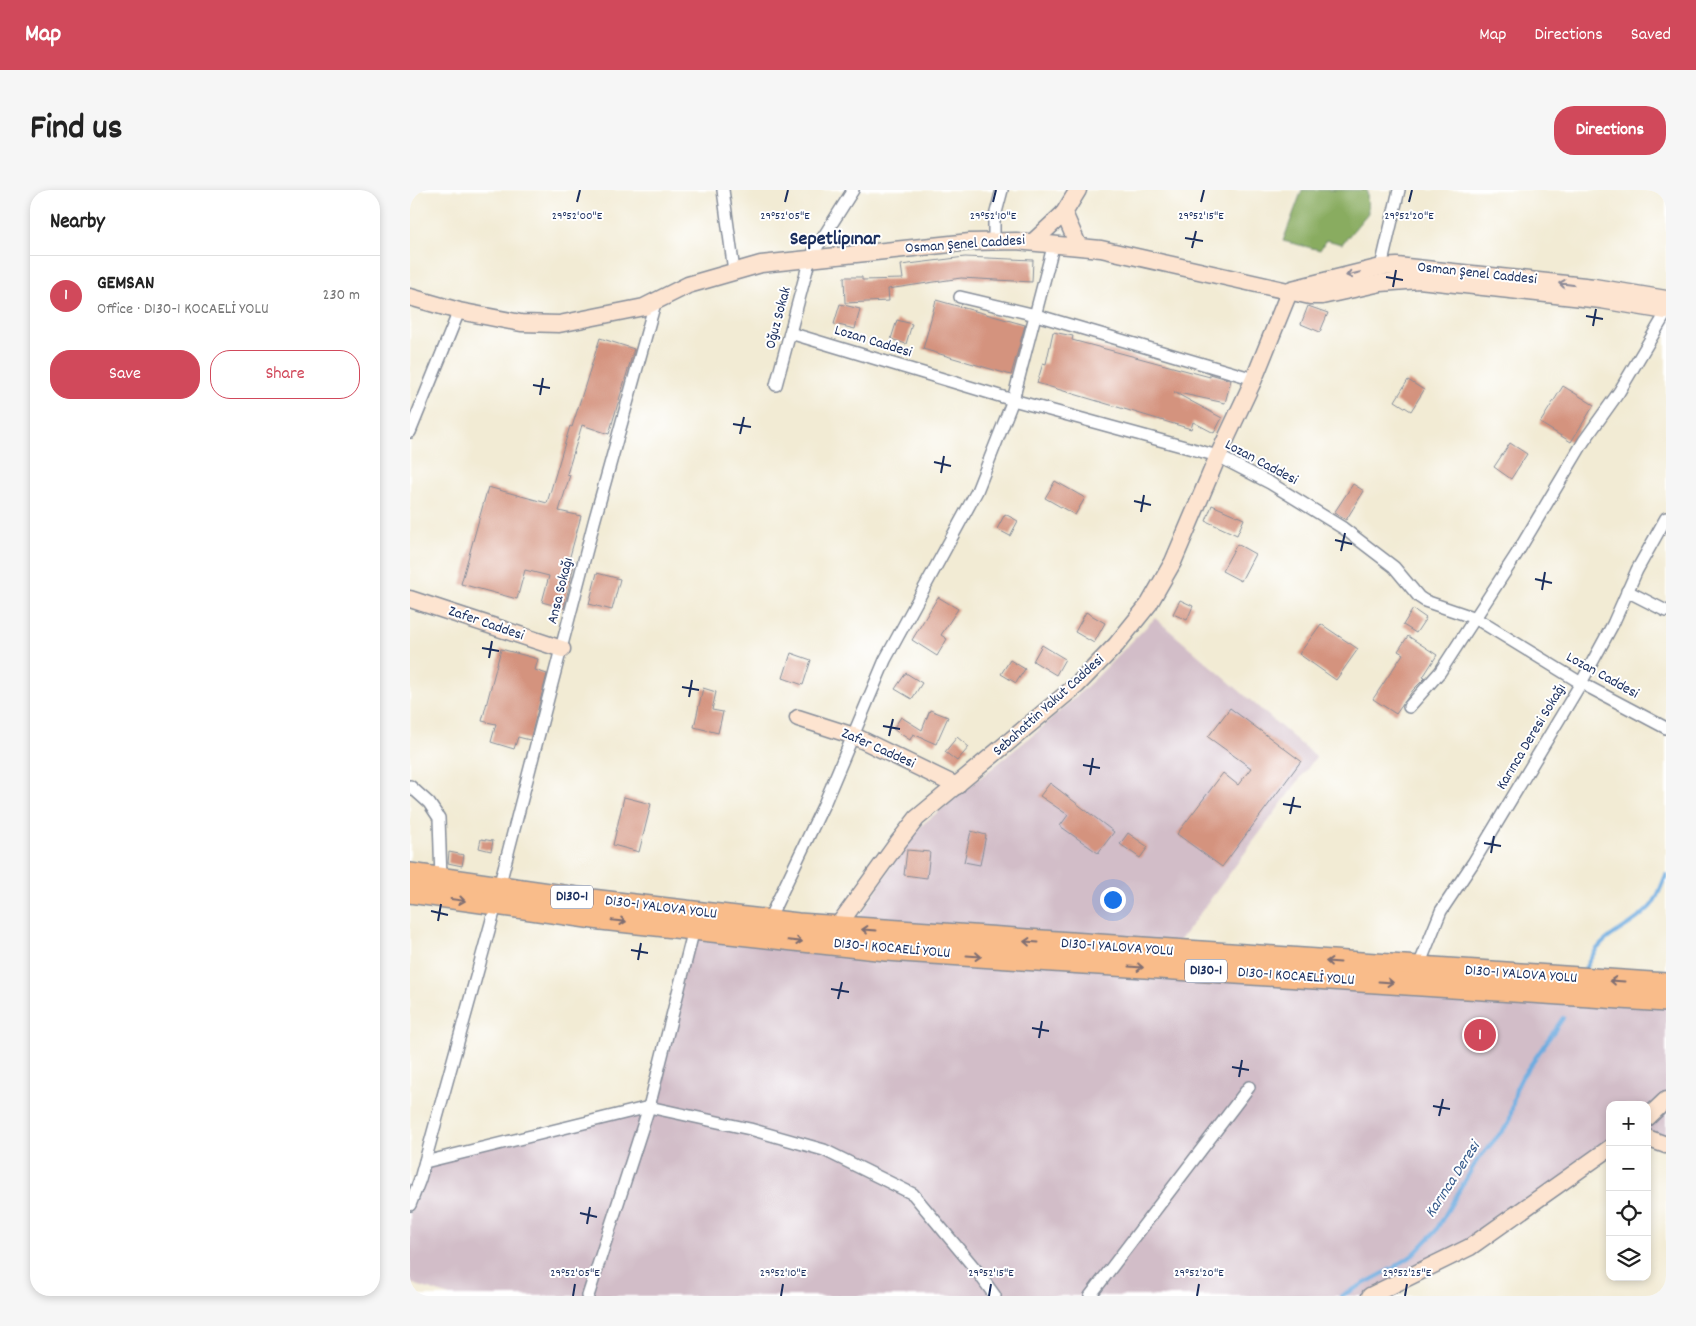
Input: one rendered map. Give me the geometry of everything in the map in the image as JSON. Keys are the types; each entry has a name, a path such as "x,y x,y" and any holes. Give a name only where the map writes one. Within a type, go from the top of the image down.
{"highway":[{"name":"D130-1 YALOVA YOLU","path":"410,874 499,891 740,926 839,924 1418,968 1666,984"},
{"name":"D130-1","path":"410,892 499,891 694,929 740,926"},
{"name":"D130-1 KOCAELİ YOLU","path":"740,926 1025,960 1666,1001"}],"street":[{"path":"724,190 734,271"},
{"name":"Oğuz Sokak","path":"776,385 810,258 853,190"},
{"path":"994,241 994,220 1002,190"},
{"path":"1034,241 1064,213 1078,190"},
{"path":"1381,267 1399,190"},
{"path":"1064,213 1078,245"},
{"name":"Osman Şenel Caddesi","path":"410,298 459,311 521,323 559,324 583,321 655,302 688,285 761,264 994,241 1034,241 1078,245 1322,296 1381,283 1419,280 1601,300 1666,312"},
{"path":"771,914 854,736 885,660 977,491 1014,400 1054,243"},
{"name":"Osman Şenel Caddesi","path":"1290,290 1381,267 1397,266 1634,292 1666,299"},
{"name":"Sebahattin Yakut Caddesi","path":"839,924 907,829 1077,685 1140,617 1166,576 1254,379 1290,290"},
{"path":"960,297 1036,316 1254,379"},
{"name":"Ansa Sokağı","path":"410,1206 425,1162 499,891 594,522 655,302"},
{"path":"410,432 459,311"},
{"path":"1409,707 1440,672 1584,440 1619,392 1666,312"},
{"name":"Lozan Caddesi","path":"790,333 1014,400 1218,456 1270,484 1343,528 1394,567 1419,596 1426,601 1475,618 1581,683 1666,728"},
{"name":"Karınca Deresi Sokağı","path":"1418,968 1441,911 1492,832 1581,683 1666,518"},
{"path":"1627,591 1666,611"},
{"name":"Zafer Caddesi","path":"410,598 562,649"},
{"name":"Zafer Caddesi","path":"798,718 854,736 957,786"},
{"path":"410,786 429,803 439,818 441,879"},
{"path":"499,891 771,914 839,924"},
{"path":"588,1296 649,1107 694,929"},
{"path":"1090,1296 1249,1086"},
{"path":"1651,1114 1666,1100"},
{"path":"425,1162 649,1107 750,1129 824,1150 913,1194 978,1271 996,1296"},
{"path":"1651,1139 1666,1145"},
{"path":"1370,1296 1470,1247 1606,1151"}],"shaded area":[{"path":"1155,618 1316,757 1172,951 1666,983 1666,1145 1651,1139 1651,1101 1606,1101 1606,1151 1470,1247 1370,1296 450,1296 410,1283 410,1212 428,1160 649,1107 693,935 748,918 795,913 861,915 907,841 923,824 1038,731 1096,678"}],"green space":[{"path":"1302,190 1367,190 1368,213 1342,244 1326,240 1320,250 1283,241"}],"building":[{"path":"965,257 1033,260 1032,282 961,278 888,289 889,301 845,303 844,277 862,277 862,280 903,279 901,265"},
{"path":"936,300 1025,325 1011,375 923,349"},
{"path":"840,304 860,309 855,329 834,324"},
{"path":"1308,306 1328,313 1320,332 1301,324"},
{"path":"897,320 912,324 906,344 891,339"},
{"path":"1053,332 1073,336 1072,340 1210,377 1210,374 1231,380 1225,403 1174,392 1222,418 1214,433 1193,422 1191,429 1037,383 1043,363 1046,364"},
{"path":"600,338 634,349 609,434 582,425 567,474 570,475 559,511 581,516 569,560 575,561 564,608 542,602 549,576 525,570 517,599 461,584 488,487 547,503 570,426 572,427"},
{"path":"1408,380 1424,390 1411,411 1395,401"},
{"path":"1563,386 1594,405 1571,442 1540,423"},
{"path":"1510,443 1527,454 1511,479 1494,467"},
{"path":"1055,481 1085,498 1075,515 1045,498"},
{"path":"1353,484 1364,491 1346,520 1334,513"},
{"path":"1212,505 1244,519 1237,535 1206,521"},
{"path":"1005,514 1018,521 1010,536 997,529"},
{"path":"1237,544 1255,554 1241,581 1222,571"},
{"path":"597,573 620,579 612,610 589,604"},
{"path":"938,597 958,609 941,635 947,639 937,656 912,640"},
{"path":"1180,600 1193,606 1187,620 1173,614"},
{"path":"1413,609 1426,618 1416,633 1403,625"},
{"path":"1086,612 1105,623 1094,643 1075,632"},
{"path":"1321,624 1358,649 1336,680 1299,654"},
{"path":"1408,636 1437,655 1423,677 1425,678 1413,690 1396,714 1373,699 1403,654 1398,651"},
{"path":"1042,645 1065,659 1056,675 1033,661"},
{"path":"501,649 538,659 535,670 547,674 530,740 518,737 514,749 491,742 496,724 482,721"},
{"path":"791,653 811,660 803,685 783,678"},
{"path":"1010,660 1025,669 1016,683 1001,674"},
{"path":"906,673 922,683 912,699 895,689"},
{"path":"703,688 716,692 712,710 723,712 718,733 694,727"},
{"path":"1230,708 1301,761 1222,867 1177,834 1223,773 1238,785 1251,768 1208,737"},
{"path":"930,710 948,717 936,744 913,734 910,740 893,729 901,717 922,730"},
{"path":"957,737 969,747 957,761 945,752"},
{"path":"1050,783 1114,832 1098,853 1060,826 1068,815 1040,796"},
{"path":"624,797 651,804 639,852 613,845"},
{"path":"971,831 986,835 980,865 964,862"},
{"path":"1128,833 1148,847 1140,858 1120,844"},
{"path":"481,839 493,841 491,851 479,848"},
{"path":"907,850 930,852 927,878 904,875"},
{"path":"449,852 464,855 462,866 448,863"}],"waterway":[{"name":"Karınca Deresi","path":"1585,969 1599,946 1633,922 1651,906 1658,896 1666,875"},
{"name":"Karınca Deresi","path":"1341,1296 1395,1267 1413,1255 1435,1232 1476,1162 1509,1123 1516,1089 1522,1077 1563,1018"}],"place":[{"name":"GEMSAN","path":"1480,1035"}],"district":[{"name":"Sepetlipınar","path":"835,240"}]}
